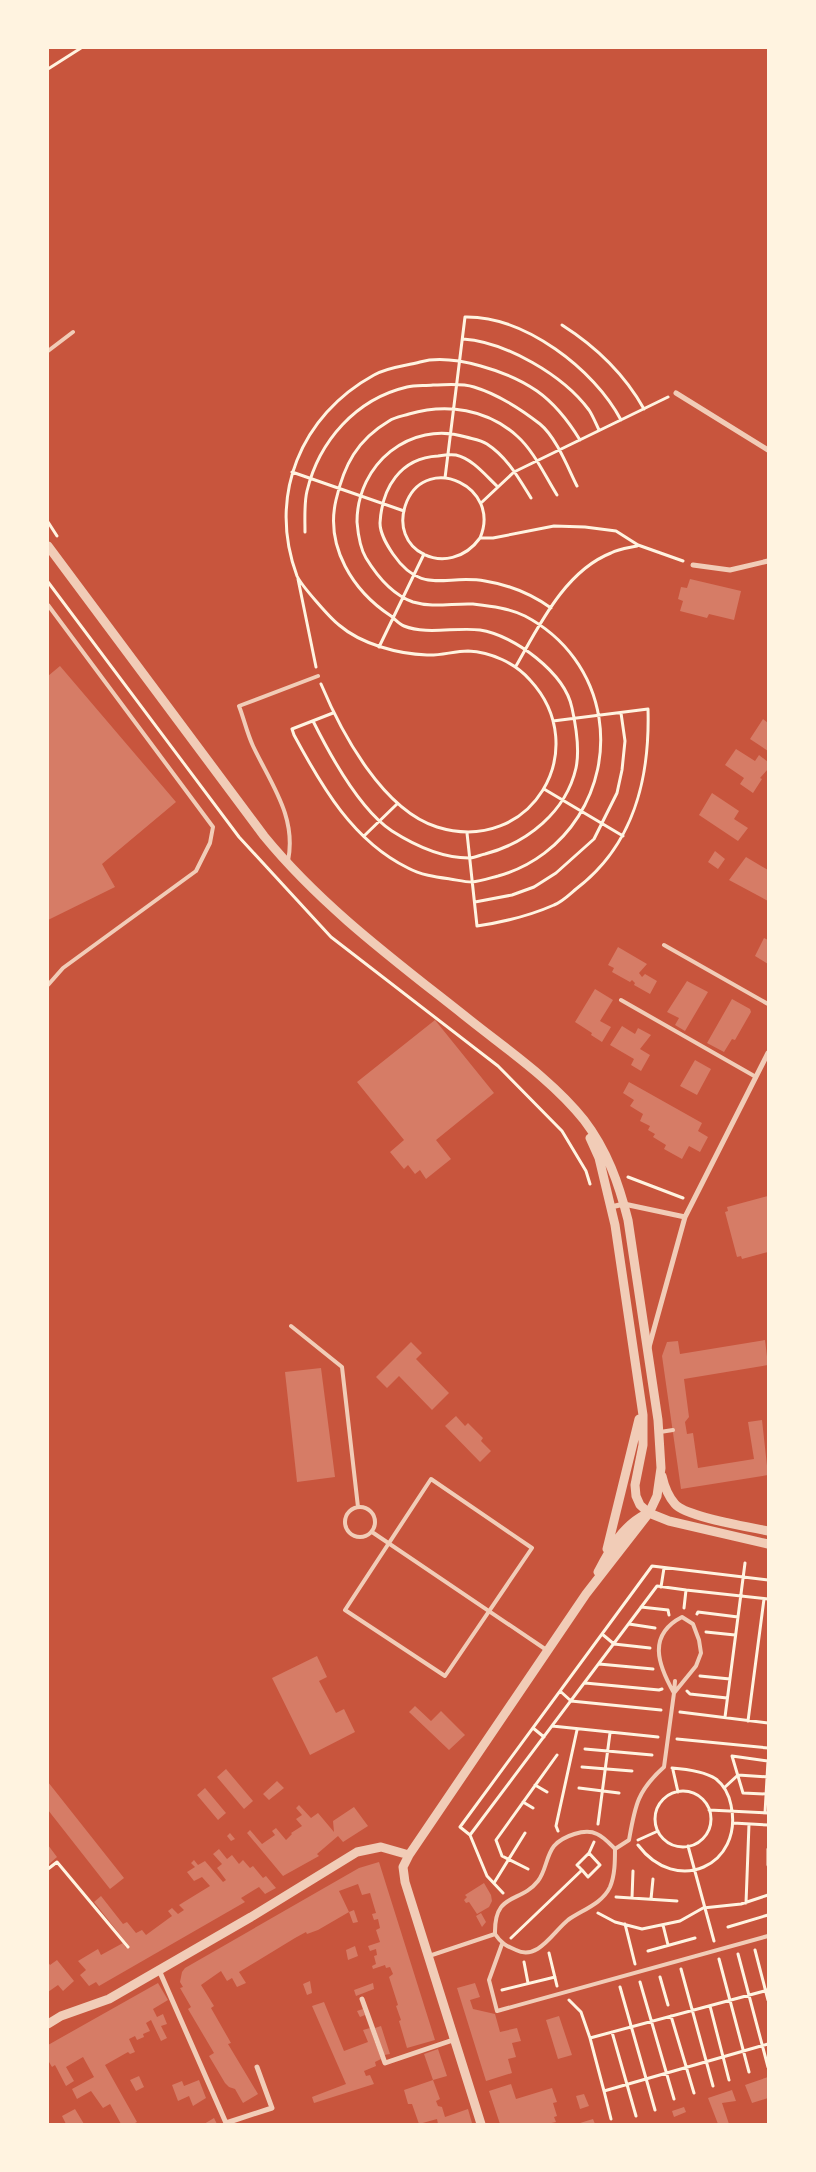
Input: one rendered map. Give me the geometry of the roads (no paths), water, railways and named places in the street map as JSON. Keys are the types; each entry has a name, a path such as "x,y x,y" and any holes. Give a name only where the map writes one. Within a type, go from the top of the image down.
{"street":[{"path":"676,393 768,450"},
{"path":"48,546 264,836 288,864 347,922 512,1052 567,1102 597,1140 615,1176 628,1220 659,1432 661,1468 666,1489 676,1505 691,1513 768,1531"},
{"path":"693,565 730,570 768,561"},
{"path":"648,1352 685,1217 768,1053"},
{"path":"567,1102 593,1145 611,1207 617,1238 644,1432 635,1490 638,1502 649,1513 669,1521 768,1544"},
{"path":"611,1207 624,1204 685,1217"},
{"path":"606,1555 639,1421 640,1394"},
{"path":"481,2124 427,1957 404,1877 403,1867 586,1594 649,1513 657,1496 661,1468"},
{"path":"586,1594 606,1555 630,1524 649,1513 660,1513 768,1538"},
{"path":"48,2024 61,2016 103,2002 357,1852 380,1847 409,1856"},
{"path":"159,1970 226,2123 272,2108 257,2067"},
{"path":"362,1999 385,2063 453,2040"}],"lane":[{"path":"48,351 73,332"},
{"path":"48,605 212,827 210,843 196,871 63,968 48,985"},
{"path":"288,864 291,847 288,822 279,794 253,745 240,706 318,676"},
{"path":"664,945 768,1004"},
{"path":"621,1000 756,1077"},
{"path":"291,1326 342,1367 358,1507"},
{"path":"659,1432 673,1430"},
{"path":"431,1480 532,1548 445,1676 345,1610 389,1544 431,1480"},
{"path":"358,1507 368,1509 374,1516 375,1526 372,1532 361,1538 351,1535 345,1522 346,1516 358,1507"},
{"path":"372,1532 548,1650"},
{"path":"682,1617 693,1624 701,1653 693,1670 674,1693 660,1665 658,1649 663,1634 672,1622 682,1617"},
{"path":"615,1848 629,1840 633,1816 640,1794 650,1779 664,1767 675,1681"},
{"path":"579,1832 596,1833 615,1848 615,1868 610,1887 603,1896 589,1908 565,1923 540,1948 522,1953 503,1945 495,1934 497,1914 509,1898 524,1892 538,1882 555,1845 579,1832"},
{"path":"427,1957 495,1934"},
{"path":"503,1945 489,1980 497,2011 768,1936"}]}
